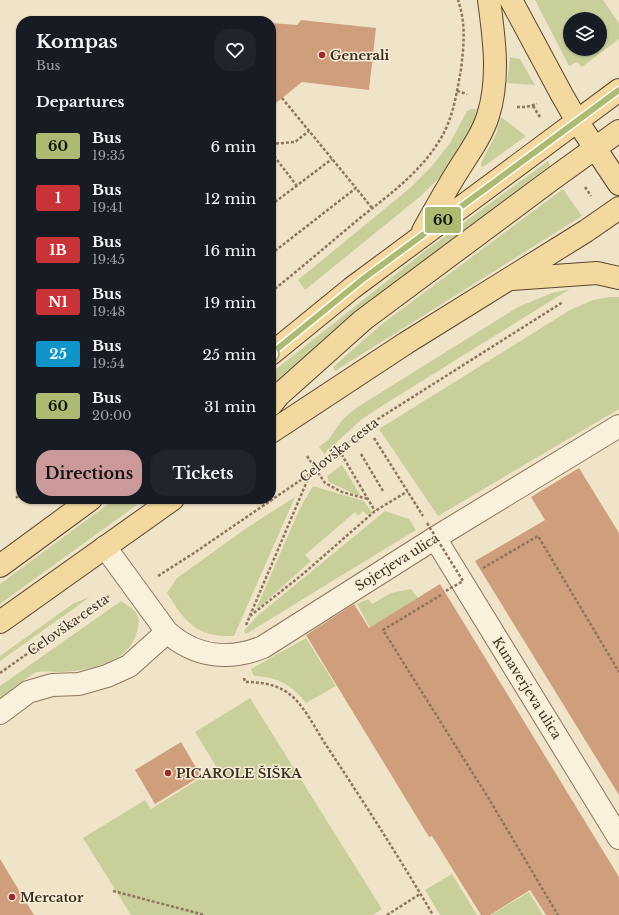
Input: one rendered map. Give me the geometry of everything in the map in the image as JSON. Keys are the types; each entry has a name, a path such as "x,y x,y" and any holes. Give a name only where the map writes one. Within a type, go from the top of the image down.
{"main road":[{"path":"420,237 453,178 482,131 488,116 492,101 495,74 494,36 489,0"},
{"path":"512,0 562,95 619,184"},
{"path":"276,350 352,288 612,95"},
{"path":"276,399 364,320 619,131"},
{"path":"276,429 406,343 509,280 619,208"},
{"path":"509,280 597,273 619,278"},
{"path":"0,566 84,504"},
{"path":"0,622 166,504"}],"street":[{"name":"Sojerjeva ulica","path":"105,547 167,632 185,645 199,651 231,656 240,655 263,647 431,531 619,426"},
{"name":"Kunaverjeva ulica","path":"431,531 619,838"},
{"path":"0,713 28,692 52,685 79,684 107,676 129,666 167,632"}],"path":[{"path":"276,288 409,179 432,152 442,137 448,124 458,91 464,47 463,19 458,0"},
{"path":"282,98 372,208"},
{"path":"276,144 295,142 309,131"},
{"path":"276,159 297,186"},
{"path":"276,201 332,160"},
{"path":"276,250 356,188"},
{"name":"Celovška cesta","path":"276,497 331,458 370,424 570,298"},
{"path":"374,438 421,512"},
{"path":"339,450 375,511"},
{"path":"361,454 383,491"},
{"path":"307,456 324,483 342,492 368,499"},
{"path":"311,473 249,616 239,643 240,669 245,682 262,682 276,687 289,694 301,707 353,785 433,915"},
{"path":"249,616 303,574 375,511 408,491"},
{"name":"Celovška cesta","path":"0,673 106,597 156,578 265,504"},
{"path":"431,531 463,581 444,592"},
{"path":"480,569 538,536 619,672"},
{"path":"433,599 383,630 489,799 558,915"},
{"path":"113,891 205,915"},
{"path":"387,915 420,894"}],"green space":[{"path":"535,0 603,0 619,23 619,39 607,48 607,12 563,12 563,54"},
{"path":"564,56 597,56 582,67 577,62 569,66"},
{"path":"510,57 520,59 535,85 507,83"},
{"path":"477,109 472,125 460,149 442,175 422,195 305,290 298,280 410,188 432,166 450,143 467,111"},
{"path":"501,117 526,136 483,167 481,166 481,163 496,134"},
{"path":"548,161 550,165 424,260 348,322 276,387 276,369 421,254"},
{"path":"563,189 582,216 335,371 333,367 382,324"},
{"path":"570,289 374,411 361,420 324,454 319,447 329,439 342,420 356,408 518,307 552,293"},
{"path":"619,297 619,409 438,516 379,429 570,310 593,300"},
{"path":"342,465 361,496 329,482 327,476"},
{"path":"313,486 364,501 372,513 367,515 363,511 358,516 355,512 305,555 311,561 256,609 300,508"},
{"path":"295,497 234,636 210,634 193,626 180,613 167,593 177,578 248,527"},
{"path":"108,504 138,504 0,604 0,584"},
{"path":"385,511 409,519 416,530 246,634 244,631 256,617"},
{"path":"411,589 418,598 370,628 357,604 368,599 372,604 391,593"},
{"path":"90,597 0,661 0,656 74,603"},
{"path":"121,601 134,610 139,620 137,632 133,641 129,648 121,655 114,660 88,669 62,672 37,672 0,699 0,686"},
{"path":"306,638 336,686 306,703 295,691 284,683 270,678 254,676 251,669"},
{"path":"250,698 382,909 373,915 131,915 83,838 145,800 151,809 217,768 195,732"},
{"path":"452,874 477,915 440,915 425,890"},
{"path":"529,892 543,915 491,915"}],"building":[{"name":"Generali","path":"301,20 376,28 369,90 302,82 276,103 276,23 297,25"},
{"path":"579,468 619,533 619,795 475,561 545,520 531,497"},
{"path":"440,584 619,877 619,915 546,915 530,890 490,915 481,915 432,836 429,837 306,635 354,604 369,628"},
{"name":"PICAROLE ŠIŠKA","path":"181,742 201,776 155,804 135,770"},
{"name":"Mercator","path":"0,859 34,915 0,915"}],"bus line":[{"name":"60","path":"276,350 363,279 619,90"}],"place":[{"name":"Generali","path":"322,55"},
{"name":"PICAROLE ŠIŠKA","path":"168,773"},
{"name":"Mercator","path":"12,897"}]}
